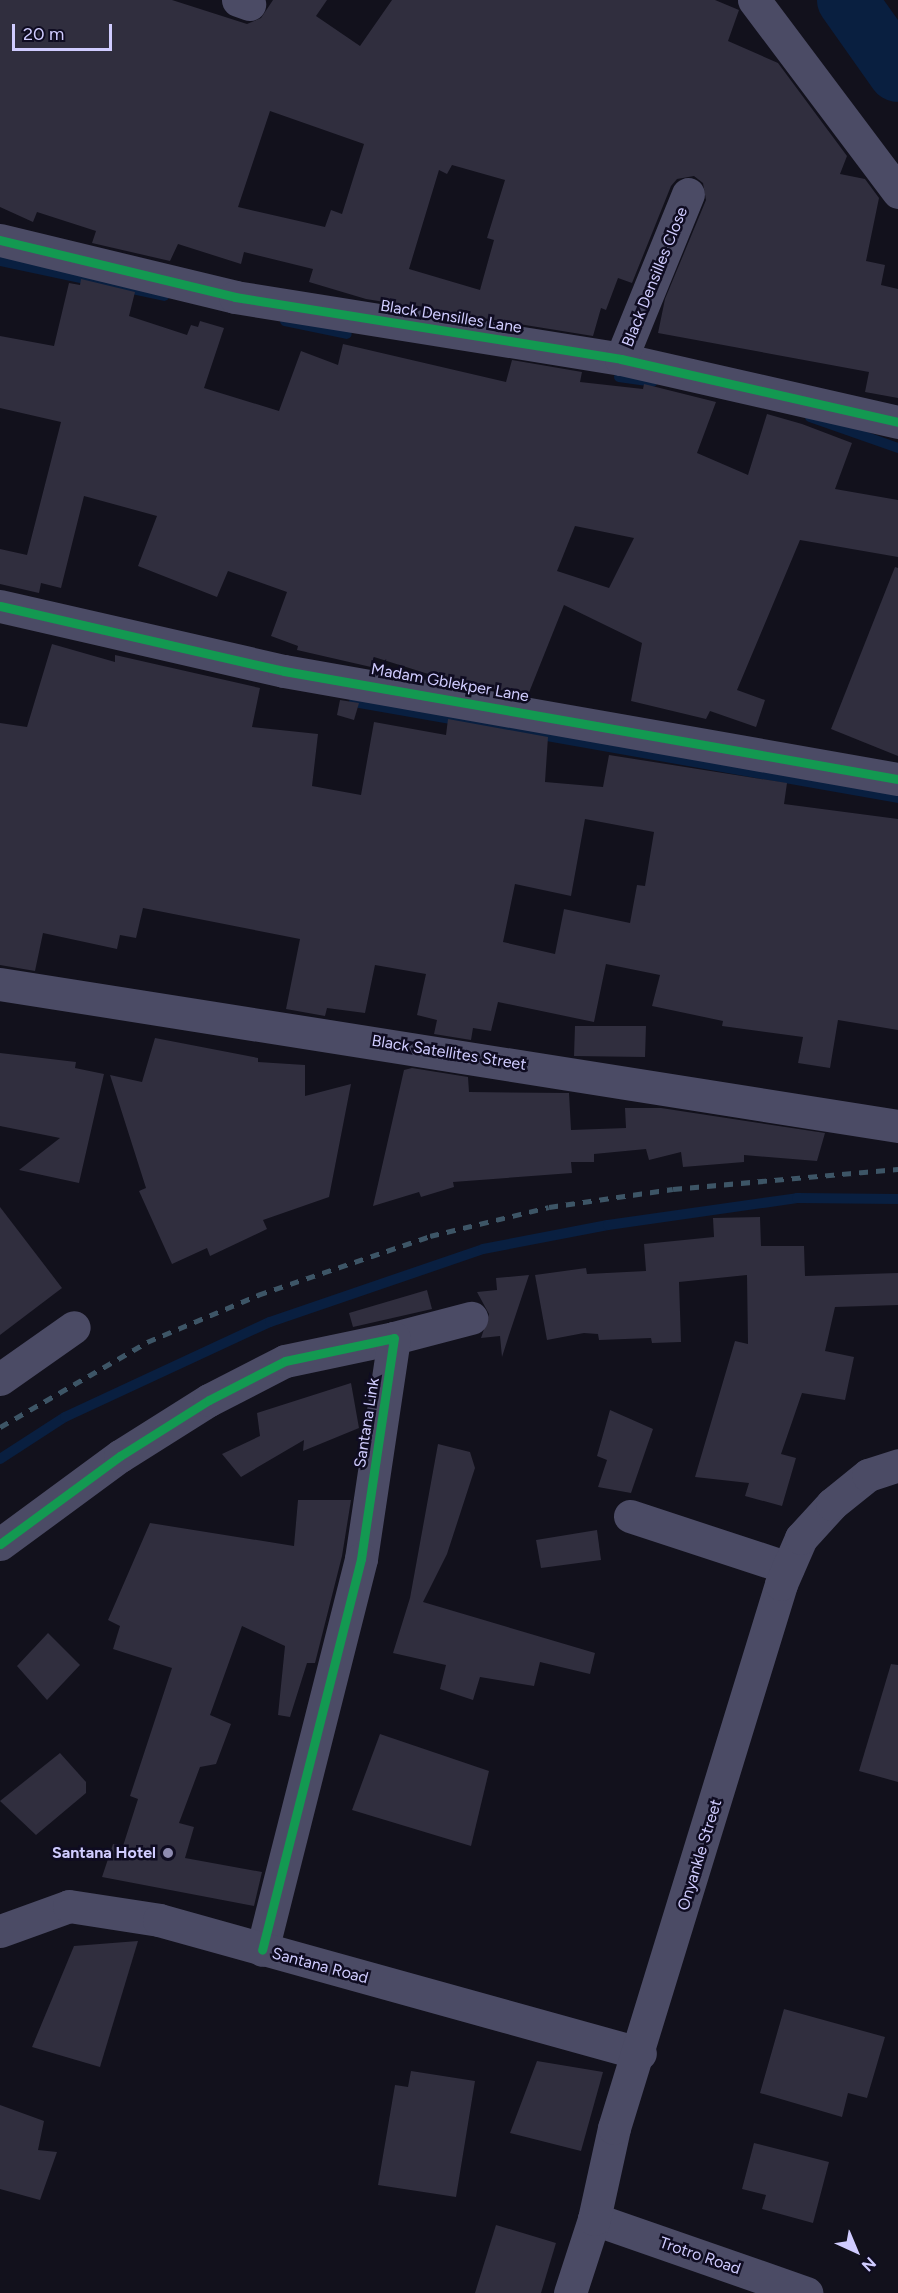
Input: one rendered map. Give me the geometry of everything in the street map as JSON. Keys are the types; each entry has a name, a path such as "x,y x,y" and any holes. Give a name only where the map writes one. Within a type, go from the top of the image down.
{"street":[{"path":"754,0 898,192"},
{"name":"Black Densilles Close","path":"621,359 688,194"},
{"name":"Black Densilles Lane","path":"0,240 235,297 621,359 898,422"},
{"name":"Madam Gblekper Lane","path":"0,606 284,671 898,779"},
{"name":"Black Satellites Street","path":"0,984 898,1126"},
{"path":"0,1544 102,1468 219,1395 285,1361 394,1338 471,1318"},
{"path":"0,1378 74,1327"},
{"name":"Santana Link","path":"262,1950 361,1559 394,1338"},
{"name":"Onyankle Street","path":"570,2293 594,2219 614,2128 640,2053 788,1568 801,1538 832,1504 868,1475 898,1465"},
{"path":"630,1516 788,1568"},
{"name":"Santana Road","path":"0,1931 69,1906 159,1920 640,2053"},
{"name":"Trotro Road","path":"594,2219 807,2293"}],"building":[{"path":"0,0 172,0 247,24 261,18 273,0 327,0 316,16 360,46 392,0 715,0 739,10 728,41 778,63 847,156 840,174 865,179 879,198 866,261 885,265 881,285 898,289 898,398 865,392 869,372 658,333 665,299 706,200 703,183 694,176 677,179 671,186 632,283 618,278 606,310 601,308 593,336 366,299 309,282 313,269 244,252 241,264 178,244 170,261 92,243 96,231 37,212 33,222 0,207","holes":["270,111 364,144 342,214 331,210 325,227 238,207","452,165 505,180 487,238 494,240 480,290 409,269 439,170 447,174"]},
{"path":"81,279 135,292 129,316 187,335 191,325 198,327 200,321 224,328 204,388 279,411 301,351 338,365 343,344 506,382 512,360 582,372 580,382 643,389 644,384 716,402 697,453 748,475 767,414 802,424 852,443 835,489 898,500 898,557 800,540 737,690 765,700 756,727 710,711 706,719 631,701 642,643 564,605 528,695 454,682 374,657 371,667 297,650 298,646 271,636 287,592 228,571 217,597 138,566 157,516 84,496 61,588 41,583 39,593 0,584 0,549 27,555 61,422 0,408 0,336 54,346 69,283 80,285","holes":["575,526 634,538 609,588 557,571"]},
{"path":"895,567 898,568 898,756 831,729"},
{"path":"52,644 115,662 115,655 260,688 252,727 318,734 312,786 361,795 374,722 446,735 448,719 548,737 545,782 603,787 609,755 787,783 784,804 898,819 898,1030 838,1020 830,1068 798,1063 803,1037 722,1026 723,1021 652,1006 660,975 606,964 594,1022 498,1002 491,1031 473,1028 471,1040 434,1034 437,1020 417,1015 426,974 375,965 365,1013 327,1008 325,1016 286,1009 300,939 143,908 136,938 120,935 117,949 43,933 35,971 0,965 0,723 27,727","holes":["585,819 654,832 645,886 637,885 630,923 564,909 555,954 503,942 515,884 571,896"]},
{"path":"340,700 359,703 354,720 337,715"},
{"path":"575,1026 646,1026 645,1057 574,1056"},
{"path":"155,1038 258,1058 258,1062 305,1065 305,1096 351,1084 329,1197 263,1220 267,1229 210,1256 207,1248 172,1264 139,1191 146,1188 110,1075 142,1082"},
{"path":"0,1053 76,1062 75,1068 104,1074 79,1183 19,1170 60,1138 0,1126"},
{"path":"412,1068 468,1077 469,1092 569,1093 571,1130 626,1128 625,1108 661,1108 825,1133 817,1161 744,1155 744,1162 683,1167 681,1152 649,1160 646,1149 594,1154 594,1162 571,1162 572,1173 453,1182 454,1187 421,1197 419,1192 373,1206 404,1070"},
{"path":"0,1207 62,1288 0,1335"},
{"path":"760,1217 761,1246 804,1246 805,1276 898,1273 898,1305 835,1307 825,1351 854,1357 845,1400 802,1393 781,1454 796,1458 782,1506 745,1496 749,1483 695,1477 735,1341 748,1344 747,1275 679,1282 681,1342 652,1343 651,1338 599,1340 598,1334 584,1333 547,1340 535,1275 586,1268 587,1274 646,1271 644,1244 714,1237 713,1218"},
{"path":"529,1275 502,1357 500,1336 481,1338 489,1314 477,1292 497,1290 496,1278"},
{"path":"427,1290 432,1309 353,1327 349,1313"},
{"path":"351,1383 359,1428 303,1451 304,1440 241,1477 222,1454 260,1436 257,1413"},
{"path":"610,1410 653,1429 631,1493 598,1487 607,1460 597,1456"},
{"path":"438,1444 470,1452 475,1468 447,1554 423,1602 595,1653 590,1674 540,1662 534,1686 480,1677 473,1700 440,1689 446,1665 393,1653 410,1598"},
{"path":"298,1500 351,1500 342,1556 315,1663 307,1663 290,1717 278,1715 285,1646 242,1626 210,1715 231,1724 216,1764 200,1767 179,1823 194,1827 185,1858 262,1872 254,1906 102,1877 113,1844 123,1846 138,1799 130,1796 172,1668 113,1649 120,1626 108,1620 150,1523 294,1546"},
{"path":"597,1530 601,1560 541,1568 536,1540"},
{"path":"48,1633 80,1665 47,1700 17,1666"},
{"path":"891,1664 898,1665 898,1782 859,1771"},
{"path":"380,1734 489,1771 471,1846 352,1810"},
{"path":"60,1753 86,1782 86,1793 36,1835 0,1801"},
{"path":"138,1941 100,2067 32,2047 74,1946"},
{"path":"784,2009 885,2037 867,2098 848,2093 842,2117 760,2093"},
{"path":"537,2061 603,2072 581,2151 510,2133"},
{"path":"411,2071 475,2081 456,2197 378,2185 395,2085 408,2087"},
{"path":"0,2105 44,2121 38,2150 57,2152 40,2200 0,2189"},
{"path":"754,2143 829,2162 813,2223 762,2209 766,2195 742,2189"},
{"path":"496,2225 556,2243 541,2293 475,2293"}],"waterway":[{"path":"847,0 898,72"},
{"path":"0,261 164,296"},
{"path":"285,321 347,334"},
{"path":"619,377 653,382"},
{"path":"810,417 898,448"},
{"path":"354,702 898,798"},
{"path":"0,1459 65,1417 270,1322 483,1249 608,1225 797,1198 898,1199"}],"railway":[{"path":"0,1427 147,1342 258,1295 430,1236 549,1207 673,1189 898,1169"}],"cycle path":[{"path":"0,240 235,297 621,359 898,422"},
{"path":"0,606 284,671 898,779"},
{"path":"0,1544 120,1456 209,1400 285,1361 394,1338 361,1559 262,1950"}],"place":[{"name":"Santana Hotel","path":"168,1853"}]}
